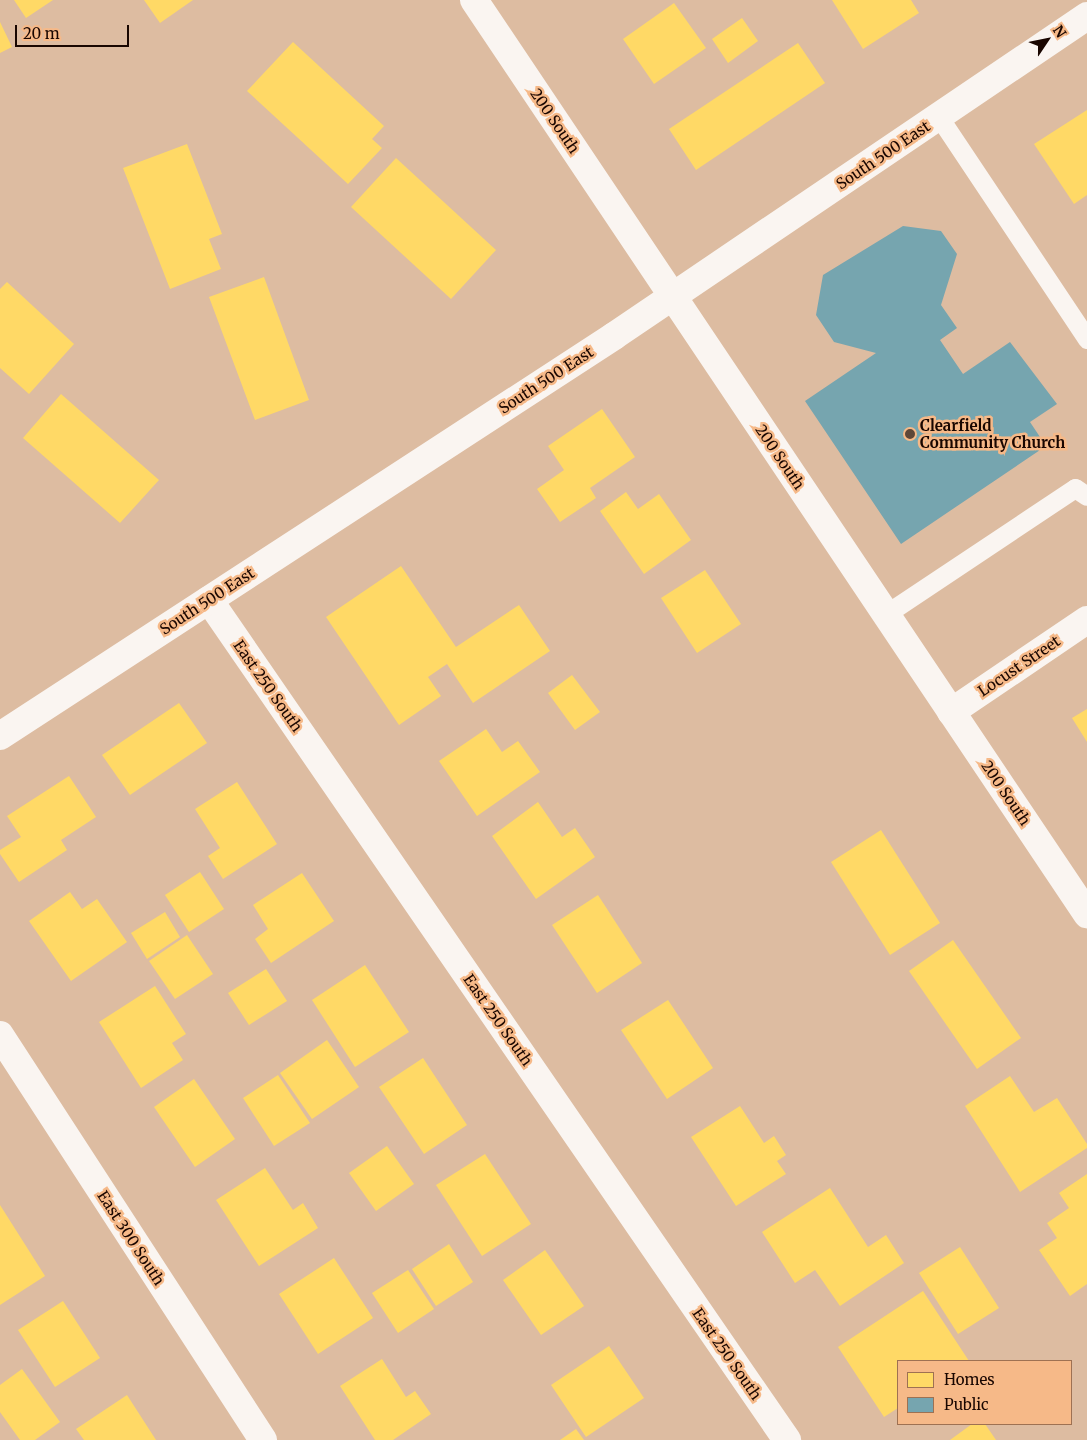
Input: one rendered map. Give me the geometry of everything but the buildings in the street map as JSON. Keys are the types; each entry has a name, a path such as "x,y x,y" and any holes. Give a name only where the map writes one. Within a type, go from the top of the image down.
{"street":[{"name":"200 South","path":"474,0 1087,914"},
{"name":"South 500 East","path":"0,736 673,297 1087,16"},
{"name":"East 250 South","path":"209,600 787,1440"},
{"name":"Locust Street","path":"951,712 1087,620"},
{"name":"East 300 South","path":"0,1035 263,1440"}],"lane":[{"path":"939,116 1087,339"},
{"path":"886,614 1074,488 1087,496"}],"place":[{"name":"Clearfield Community Church","path":"910,434"}]}
